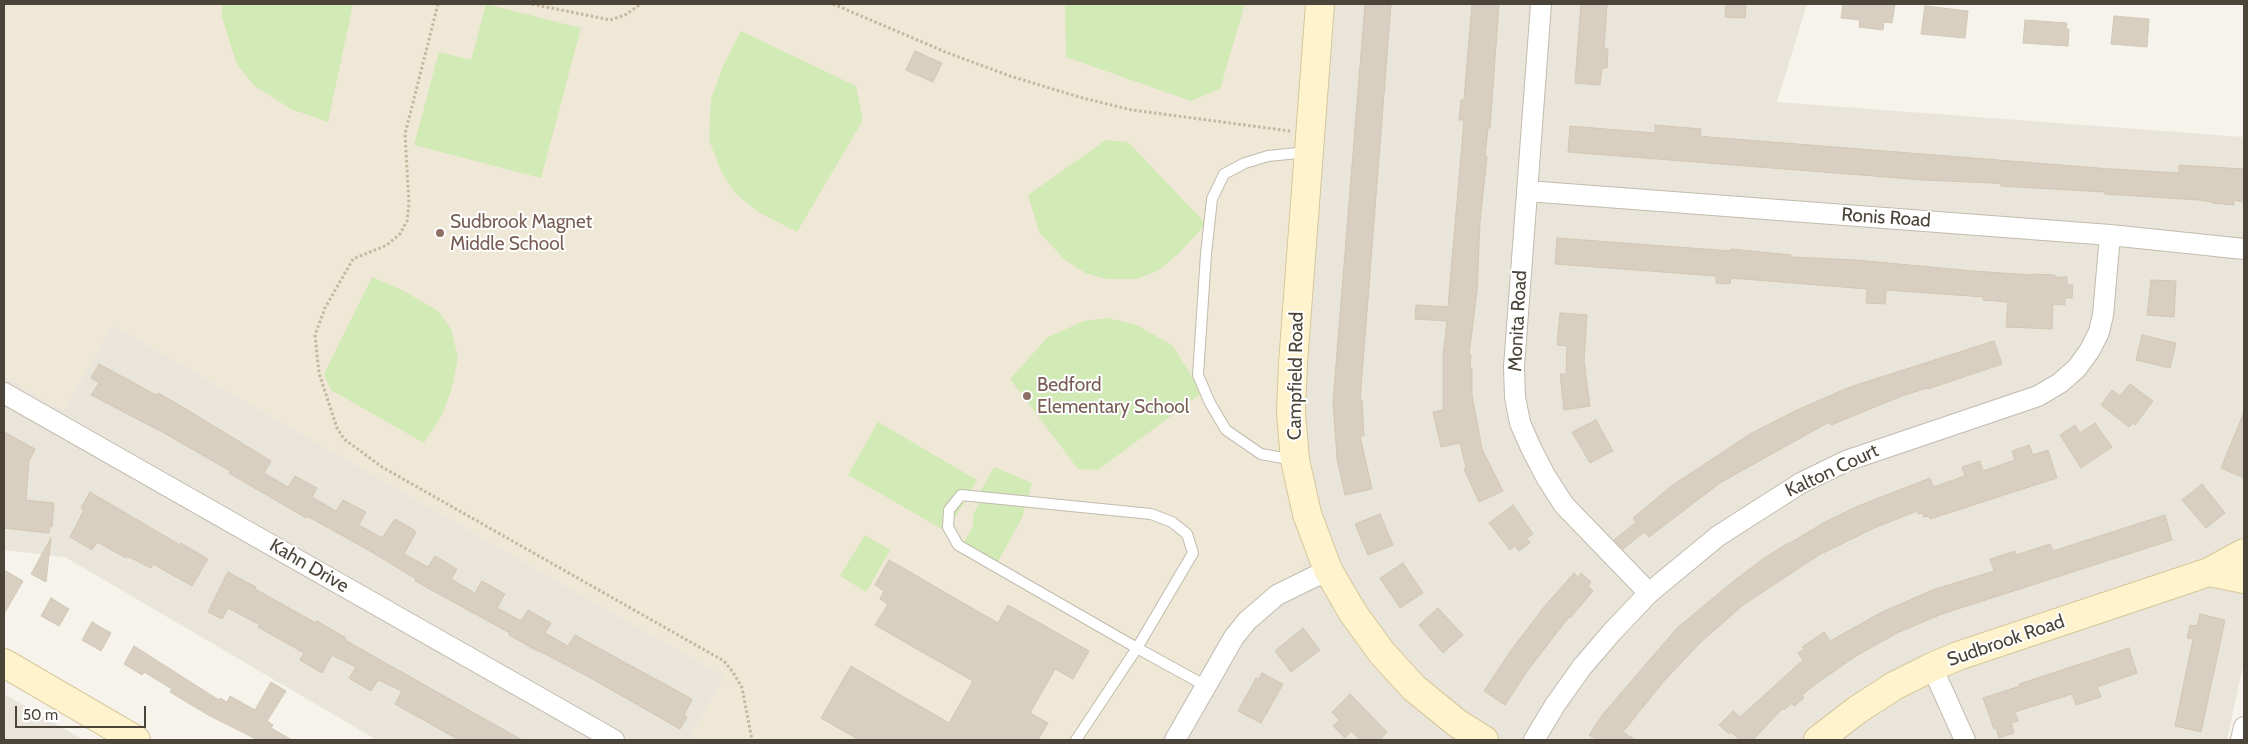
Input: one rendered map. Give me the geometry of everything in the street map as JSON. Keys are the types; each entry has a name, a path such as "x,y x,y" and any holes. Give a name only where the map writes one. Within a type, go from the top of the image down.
{"street":[{"name":"Campfield Road","path":"1320,4 1291,413 1295,460 1307,514 1328,570 1352,613 1382,653 1414,688 1457,723 1484,740"},
{"name":"Monita Road","path":"1541,4 1514,368 1515,397 1520,423 1546,477 1564,505 1649,593"},
{"name":"Ronis Road","path":"1527,191 2110,235 2244,249"},
{"name":"Kalton Court","path":"1534,740 1555,705 1582,667 1649,593 1718,536 1801,483 1846,461 2038,396 2060,383 2077,368 2090,350 2099,332 2103,315 2110,235"},
{"name":"Kahn Drive","path":"4,393 614,740"},
{"name":"Sudbrook Road","path":"1818,740 1857,710 1894,686 1932,667 1958,656 2209,572 2244,553"},
{"path":"1175,740 1234,637 1261,607 1277,595 1328,570"},
{"name":"Sudbrook Road","path":"2209,572 2244,579"},
{"path":"4,663 136,740"},
{"path":"1932,667 1965,740"},
{"path":"2241,740 2244,727"}],"lane":[{"path":"1295,460 1261,454 1226,430 1210,403 1198,375 1206,254 1212,199 1224,174 1244,163 1310,143"},
{"path":"1076,740 1137,648 1193,553 1187,534 1172,522 1150,514 961,495 949,510 948,527 958,545 1137,648 1206,686"}],"path":[{"path":"438,4 405,134 409,204 407,221 400,234 387,245 353,259 325,308 314,335 319,373 337,428 344,440 382,468 724,661 742,688 752,740"},
{"path":"532,4 610,20 625,15 641,4"},
{"path":"833,4 948,53 1010,76 1079,97 1132,110 1310,143"}],"shaded area":[{"path":"4,4 1307,4 1277,376 1281,463 1299,536 1306,552 1306,559 1299,572 1262,593 1233,619 1219,639 1161,740 689,740 725,676 113,325 63,410 4,376"},
{"path":"1307,4 1807,4 1777,102 2244,137 2244,661 2227,740 1161,740 1219,639 1233,619 1262,593 1299,572 1306,552 1299,536 1281,463 1277,376"},
{"path":"113,325 725,676 689,740 377,740 65,557 4,550 4,376 63,410"},
{"path":"4,694 84,740 4,740"}],"green space":[{"path":"222,4 353,4 328,122 291,109 255,86 237,65 222,17"},
{"path":"486,4 581,28 541,178 414,145 439,52 471,60"},
{"path":"1065,4 1245,4 1220,89 1191,101 1066,57"},
{"path":"741,31 856,86 863,120 797,232 758,212 735,193 721,171 709,140 711,99 724,64"},
{"path":"1106,140 1128,142 1206,224 1179,253 1158,271 1136,279 1107,279 1085,273 1064,259 1039,232 1028,195"},
{"path":"372,277 402,290 438,311 451,329 458,358 451,391 442,415 424,443 331,390 324,374"},
{"path":"1108,318 1137,325 1173,346 1202,393 1098,470 1078,469 1010,379 1048,337 1084,321"},
{"path":"878,422 977,480 947,532 848,475"},
{"path":"994,467 1032,483 1022,518 997,563 963,544 973,526 973,515 980,501 979,494"},
{"path":"865,535 890,550 866,592 840,576"}],"building":[{"path":"1365,4 1391,4 1360,401 1362,400 1364,436 1360,436 1372,489 1345,495 1337,459 1333,402"},
{"path":"1472,4 1499,4 1490,128 1488,128 1480,221 1477,291 1469,355 1471,355 1470,368 1472,368 1472,395 1482,449 1503,491 1479,502 1464,469 1466,468 1460,443 1441,447 1433,412 1443,410 1443,355 1447,321 1415,319 1416,305 1448,307 1464,120 1459,120 1461,100 1464,100"},
{"path":"1581,4 1607,4 1604,49 1608,49 1607,68 1602,68 1600,85 1575,83"},
{"path":"1726,4 1746,4 1745,18 1725,17"},
{"path":"1843,4 1895,4 1892,23 1884,22 1883,30 1859,27 1860,20 1841,18"},
{"path":"1925,6 1968,11 1965,38 1921,34"},
{"path":"2114,16 2149,19 2147,47 2111,44"},
{"path":"2025,20 2067,23 2066,29 2069,29 2068,46 2023,43"},
{"path":"915,51 942,63 933,82 906,70"},
{"path":"1655,125 1701,129 1700,136 1709,137 2111,169 2179,173 2179,165 2244,169 2244,202 2234,200 2234,205 2199,200 2105,194 2105,192 2001,186 2001,184 1991,183 1924,180 1568,152 1570,126 1655,133"},
{"path":"1557,238 1731,251 1731,249 1791,255 1791,257 1856,260 1973,271 2055,275 2055,277 2067,277 2067,285 2073,285 2072,298 2065,298 2065,305 2053,304 2052,329 2006,327 2008,302 1983,300 1984,297 1886,290 1885,304 1866,303 1867,289 1731,278 1730,284 1716,283 1716,276 1555,264"},
{"path":"2151,280 2176,281 2174,317 2147,315"},
{"path":"1560,313 1587,315 1584,361 1590,406 1564,410 1560,374 1566,374 1567,346 1557,345"},
{"path":"2142,335 2176,343 2170,368 2136,360"},
{"path":"1994,341 2002,364 1902,396 1831,425 1829,422 1720,483 1649,537 1644,532 1623,549 1614,540 1636,522 1633,518 1670,487 1750,434 1797,410 1850,387"},
{"path":"99,364 156,395 158,393 271,461 264,473 288,487 295,476 317,488 312,497 336,511 343,500 366,512 359,525 382,538 395,519 411,528 416,532 404,554 428,567 435,556 457,569 451,579 475,593 482,581 505,594 497,608 521,621 528,610 551,623 545,633 568,646 575,635 690,698 692,700 684,715 687,717 680,729 587,676 509,635 510,633 415,581 416,579 370,551 307,516 306,518 166,434 91,395 99,383 91,378"},
{"path":"2130,384 2153,401 2135,425 2133,423 2129,427 2101,405 2112,390 2120,396"},
{"path":"2244,412 2244,478 2221,468"},
{"path":"1596,420 1613,451 1590,463 1572,432"},
{"path":"2095,423 2112,447 2081,468 2060,435 2075,425 2080,433"},
{"path":"4,432 35,449 29,461 26,500 54,503 52,527 50,525 49,533 4,528"},
{"path":"2029,445 2033,455 2048,450 2057,478 1930,519 1929,516 1924,517 1923,513 1918,514 1917,511 1872,529 1819,555 1743,605 1700,643 1664,681 1623,732 1635,740 1598,740 1589,735 1603,714 1677,628 1763,559 1825,522 1858,506 1930,478 1933,487 1965,476 1962,467 1980,461 1983,471 2015,460 2012,451"},
{"path":"2202,484 2225,513 2206,528 2182,500"},
{"path":"90,492 180,545 181,543 208,559 192,586 153,564 151,568 127,556 126,558 97,542 92,550 70,537 84,510 81,508"},
{"path":"1513,505 1533,534 1527,538 1530,543 1519,551 1515,546 1510,550 1489,523"},
{"path":"1380,514 1393,545 1368,555 1355,524"},
{"path":"2165,515 2172,540 1942,614 1897,633 1856,656 1813,686 1802,695 1804,698 1794,706 1792,703 1784,710 1783,708 1753,740 1740,740 1731,732 1729,734 1719,725 1733,711 1740,717 1803,660 1798,653 1804,649 1802,647 1824,632 1830,641 1880,613 1935,589 1994,571 1990,559 2015,551 2016,555 2050,544 2053,551"},
{"path":"51,538 46,582 31,574"},
{"path":"889,560 998,623 1008,605 1089,651 1073,679 1055,669 1030,713 1048,723 1038,740 859,740 821,718 851,666 949,723 973,681 875,625 888,604 880,599 884,591 875,585"},
{"path":"1403,563 1423,593 1400,608 1380,578"},
{"path":"4,570 23,581 4,614"},
{"path":"228,572 316,623 317,621 346,638 345,640 522,740 459,740 395,704 402,691 378,680 371,691 349,678 356,667 332,655 322,673 300,660 304,653 258,627 260,625 228,608 222,619 208,612"},
{"path":"1574,573 1578,577 1581,573 1591,582 1588,586 1593,591 1569,617 1528,670 1505,705 1484,691 1512,649 1544,607"},
{"path":"51,598 69,609 59,626 41,616"},
{"path":"1438,608 1463,635 1443,653 1419,625"},
{"path":"2200,614 2225,620 2201,732 2175,726 2193,639 2187,638 2190,625 2197,626"},
{"path":"92,622 111,633 101,651 82,640"},
{"path":"1303,628 1320,650 1291,672 1275,651"},
{"path":"134,646 219,700 220,698 227,702 230,696 255,710 271,682 286,691 267,721 273,725 271,728 292,740 258,740 210,716 170,692 172,689 144,672 142,675 124,664"},
{"path":"2129,648 2137,673 2097,687 2101,697 2076,705 2072,694 2015,712 2018,721 2011,723 2014,733 1999,738 1983,698 2020,686 2019,684"},
{"path":"1262,673 1283,684 1261,723 1238,711 1256,678 1259,679"},
{"path":"1350,694 1387,732 1380,740 1360,740 1351,731 1345,738 1333,726 1339,720 1332,712"}],"place":[{"name":"Sudbrook Magnet Middle School","path":"440,233"},
{"name":"Bedford Elementary School","path":"1027,396"}]}
